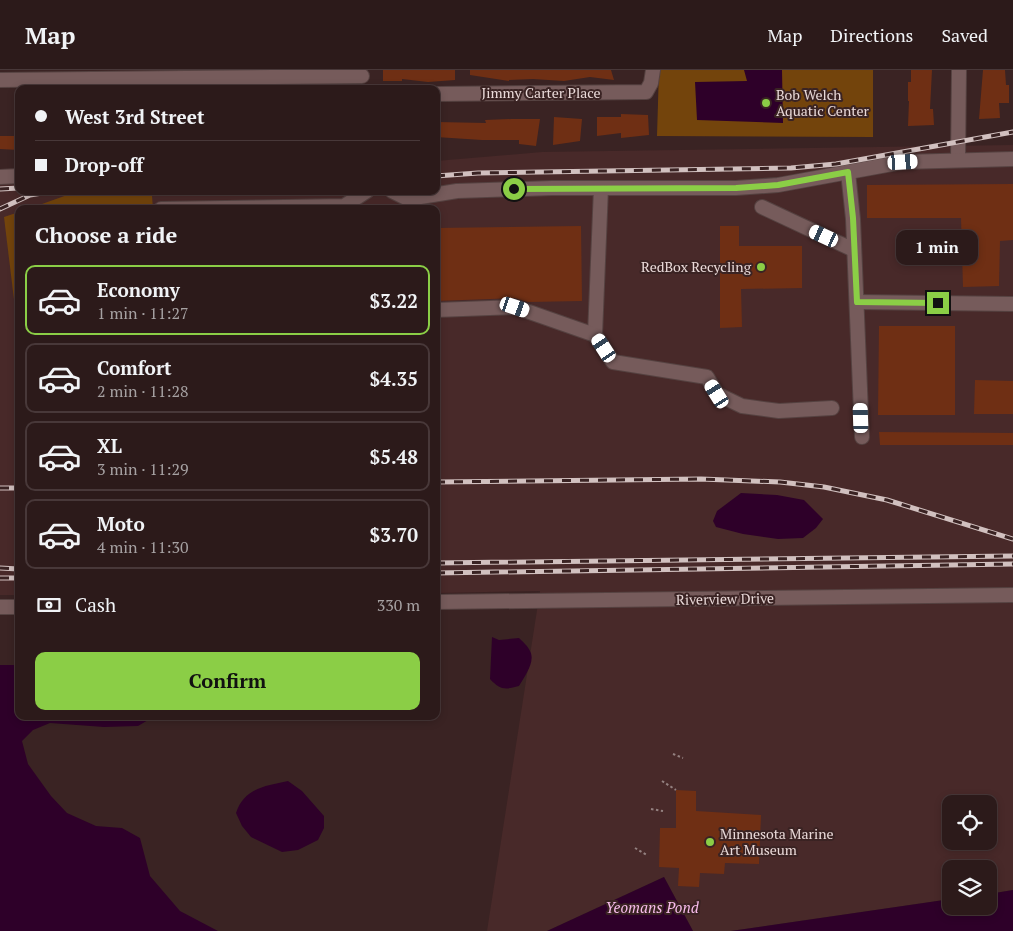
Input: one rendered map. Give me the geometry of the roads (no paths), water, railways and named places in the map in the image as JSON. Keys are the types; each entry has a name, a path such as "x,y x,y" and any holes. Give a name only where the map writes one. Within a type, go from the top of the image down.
{"street":[{"name":"Jimmy Carter Place","path":"440,94 646,92 651,83 653,70"},
{"path":"958,160 959,70"},
{"path":"0,80 362,78"},
{"path":"440,194 457,191 602,188 736,188 778,185 903,162 1013,159"},
{"path":"848,172 857,302 862,437"},
{"path":"0,177 15,176"},
{"path":"602,188 595,334 613,362 707,377 717,394 742,406 779,411 832,408"},
{"path":"347,205 361,195"},
{"path":"400,195 408,199 432,195"},
{"path":"762,207 854,250"},
{"path":"857,302 1013,304"},
{"path":"440,310 515,307 595,334"},
{"name":"Riverview Drive","path":"440,602 1013,596"},
{"path":"0,607 15,607"}],"water":[{"path":"744,70 782,70 783,123 697,120 695,82 747,81"},
{"path":"741,493 777,495 804,500 823,519 816,528 803,538 778,539 743,534 716,527 713,521 717,511"},
{"path":"492,637 499,640 519,638 529,649 532,660 519,686 503,688 490,679"},
{"path":"0,665 15,665 15,720 148,720 138,726 104,727 50,723 33,730 22,741 28,764 51,796 67,813 96,826 122,828 140,838 150,876 180,911 218,931 0,931"},
{"path":"288,781 302,791 324,816 324,828 318,840 298,850 282,852 251,837 242,826 236,813 244,798 250,793 264,787"},
{"name":"Yeomans Pond","path":"664,877 693,931 547,931"},
{"name":"Yeomans Pond","path":"1013,890 1013,931 731,931 942,900 942,915 997,915 997,893"}],"railway":[{"path":"440,176 478,173 791,168 836,164 1013,132"},
{"path":"0,189 15,188"},
{"path":"0,209 30,195"},
{"path":"440,482 701,479 780,482 824,487 887,500 1013,539"},
{"path":"0,488 15,488"},
{"path":"440,563 1013,556"},
{"path":"440,573 1013,564"},
{"path":"0,568 15,569"},
{"path":"0,578 15,578"}],"place":[{"name":"Bob Welch Aquatic Center","path":"766,103"},
{"name":"RedBox Recycling","path":"761,267"},
{"name":"Minnesota Marine Art Museum","path":"710,842"}]}
